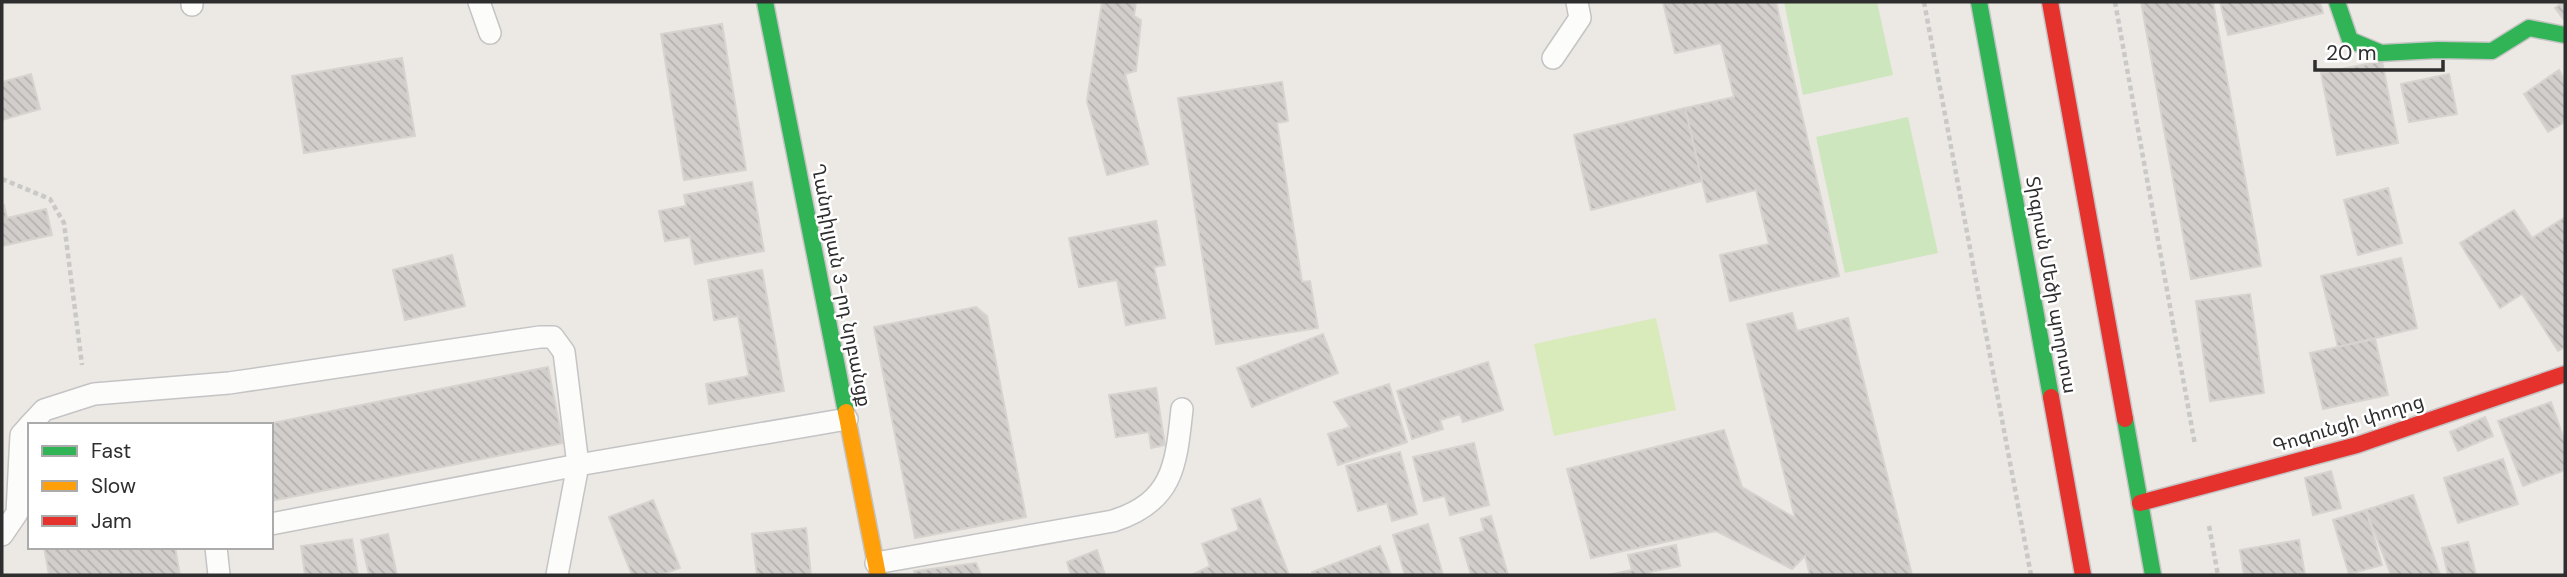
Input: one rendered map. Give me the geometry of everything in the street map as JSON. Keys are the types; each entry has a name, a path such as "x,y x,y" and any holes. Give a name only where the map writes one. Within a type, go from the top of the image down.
{"street":[{"name":"Ղանդիլյան 3-րդ նրբանցք","path":"765,2 877,569"},
{"name":"Տիգրան Մեծի պողոտա","path":"1979,2 2083,575"},
{"path":"2050,2 2154,575"},
{"path":"2337,2 2350,40 2381,53 2493,51 2529,28 2565,35"},
{"name":"Գոգունցի փողոց","path":"2140,503 2357,445 2565,374"}],"lane":[{"path":"479,2 491,33"},
{"path":"1553,58 1580,18 1577,2"},
{"path":"32,423 44,411 94,394 229,383 553,337 564,352 578,465 557,575"},
{"path":"877,569 1136,514 1151,503 1165,486 1174,464 1182,409"},
{"path":"273,524 578,465 847,419"},
{"path":"2,535 17,513 20,435 28,427"},
{"path":"216,549 219,575"}],"path":[{"path":"1924,2 2031,575"},
{"path":"2115,2 2218,575"},
{"path":"2,178 50,199 64,223 83,373"}],"green space":[{"path":"1784,2 1877,2 1893,75 1803,95"},
{"path":"1908,117 1938,253 1845,273 1816,137"},
{"path":"1656,318 1676,410 1554,436 1534,344"}],"building":[{"path":"1102,2 1136,2 1134,16 1141,20 1136,71 1125,74 1148,164 1107,175 1087,101"},
{"path":"1663,2 1776,2 1839,276 1730,301 1720,255 1769,244 1756,190 1707,202 1685,108 1734,97 1721,43 1675,53"},
{"path":"2141,2 2213,2 2261,266 2191,279"},
{"path":"2220,2 2320,2 2323,13 2228,35"},
{"path":"2565,2 2565,21 2555,8"},
{"path":"722,24 746,170 684,180 661,34"},
{"path":"402,58 415,136 304,153 292,76"},
{"path":"2382,61 2398,143 2337,155 2321,73"},
{"path":"2559,70 2565,81 2565,122 2548,132 2524,94"},
{"path":"31,74 40,109 2,120 2,82"},
{"path":"2449,74 2457,114 2409,122 2401,84"},
{"path":"1282,82 1288,121 1277,123 1302,282 1310,281 1318,328 1216,344 1178,98"},
{"path":"1685,108 1702,181 1591,210 1574,135"},
{"path":"752,182 764,251 695,264 690,237 665,241 659,211 686,206 684,195"},
{"path":"2388,188 2402,243 2358,255 2344,200"},
{"path":"4,205 7,218 46,209 52,235 2,246"},
{"path":"2514,210 2532,238 2564,218 2565,220 2565,347 2558,351 2522,294 2500,308 2460,243"},
{"path":"1156,221 1165,265 1154,267 1165,318 1126,325 1117,280 1079,287 1069,238"},
{"path":"452,255 465,306 405,320 393,270"},
{"path":"2401,258 2417,328 2338,347 2321,276"},
{"path":"762,270 784,391 709,404 706,384 749,376 738,316 714,320 708,280"},
{"path":"2250,294 2264,393 2210,401 2196,301"},
{"path":"976,307 987,316 1026,517 915,538 874,327"},
{"path":"1792,313 1797,331 1848,318 1912,575 1810,575 1805,556 1792,569 1716,531 1591,558 1567,469 1724,430 1742,487 1795,518 1747,324"},
{"path":"1323,334 1338,373 1252,407 1237,368"},
{"path":"2375,339 2388,395 2323,409 2310,353"},
{"path":"1488,362 1503,410 1463,422 1460,414 1440,420 1443,429 1412,439 1397,391"},
{"path":"548,367 563,443 273,501 273,423"},
{"path":"1389,384 1407,442 1338,465 1328,434 1350,427 1334,402"},
{"path":"1156,388 1165,445 1151,448 1149,432 1116,437 1109,395"},
{"path":"2551,402 2565,442 2565,470 2523,486 2498,421"},
{"path":"2485,417 2493,436 2458,451 2450,432"},
{"path":"1474,443 1489,505 1450,515 1445,496 1424,501 1413,457"},
{"path":"1400,452 1417,514 1392,521 1387,503 1358,511 1346,466"},
{"path":"2503,459 2518,504 2458,523 2444,478"},
{"path":"2331,471 2341,508 2313,515 2305,478"},
{"path":"2413,495 2440,575 2391,575 2366,510"},
{"path":"1260,499 1289,575 1192,575 1210,566 1202,544 1239,530 1232,509"},
{"path":"653,500 680,568 661,575 632,575 609,517"},
{"path":"2366,510 2382,565 2349,574 2333,520"},
{"path":"1491,516 1508,575 1471,575 1460,538 1484,531 1481,519"},
{"path":"1428,524 1443,575 1405,575 1393,535"},
{"path":"806,528 811,575 757,575 752,534"},
{"path":"388,534 397,575 369,575 361,540"},
{"path":"352,539 358,575 305,575 301,546"},
{"path":"2299,540 2305,575 2244,575 2240,550"},
{"path":"2468,542 2476,575 2448,575 2442,548"},
{"path":"1676,545 1680,566 1650,572 1651,575 1608,575 1632,570 1628,555"},
{"path":"1380,546 1391,575 1313,575 1312,572"},
{"path":"44,549 175,549 180,575 49,575"},
{"path":"1097,550 1105,575 1071,575 1067,562"},
{"path":"976,563 981,575 915,575 914,571"}],"traffic: fast":[{"path":"765,2 846,412"},
{"path":"1979,2 2051,397"},
{"path":"2337,2 2350,40 2381,53 2492,51 2529,28 2565,35"},
{"path":"2125,419 2153,575"}],"traffic: slow":[{"path":"846,412 878,575"}],"traffic: jam":[{"path":"2050,2 2125,419"},
{"path":"2140,503 2357,445 2565,374"},
{"path":"2051,397 2083,575"}]}
